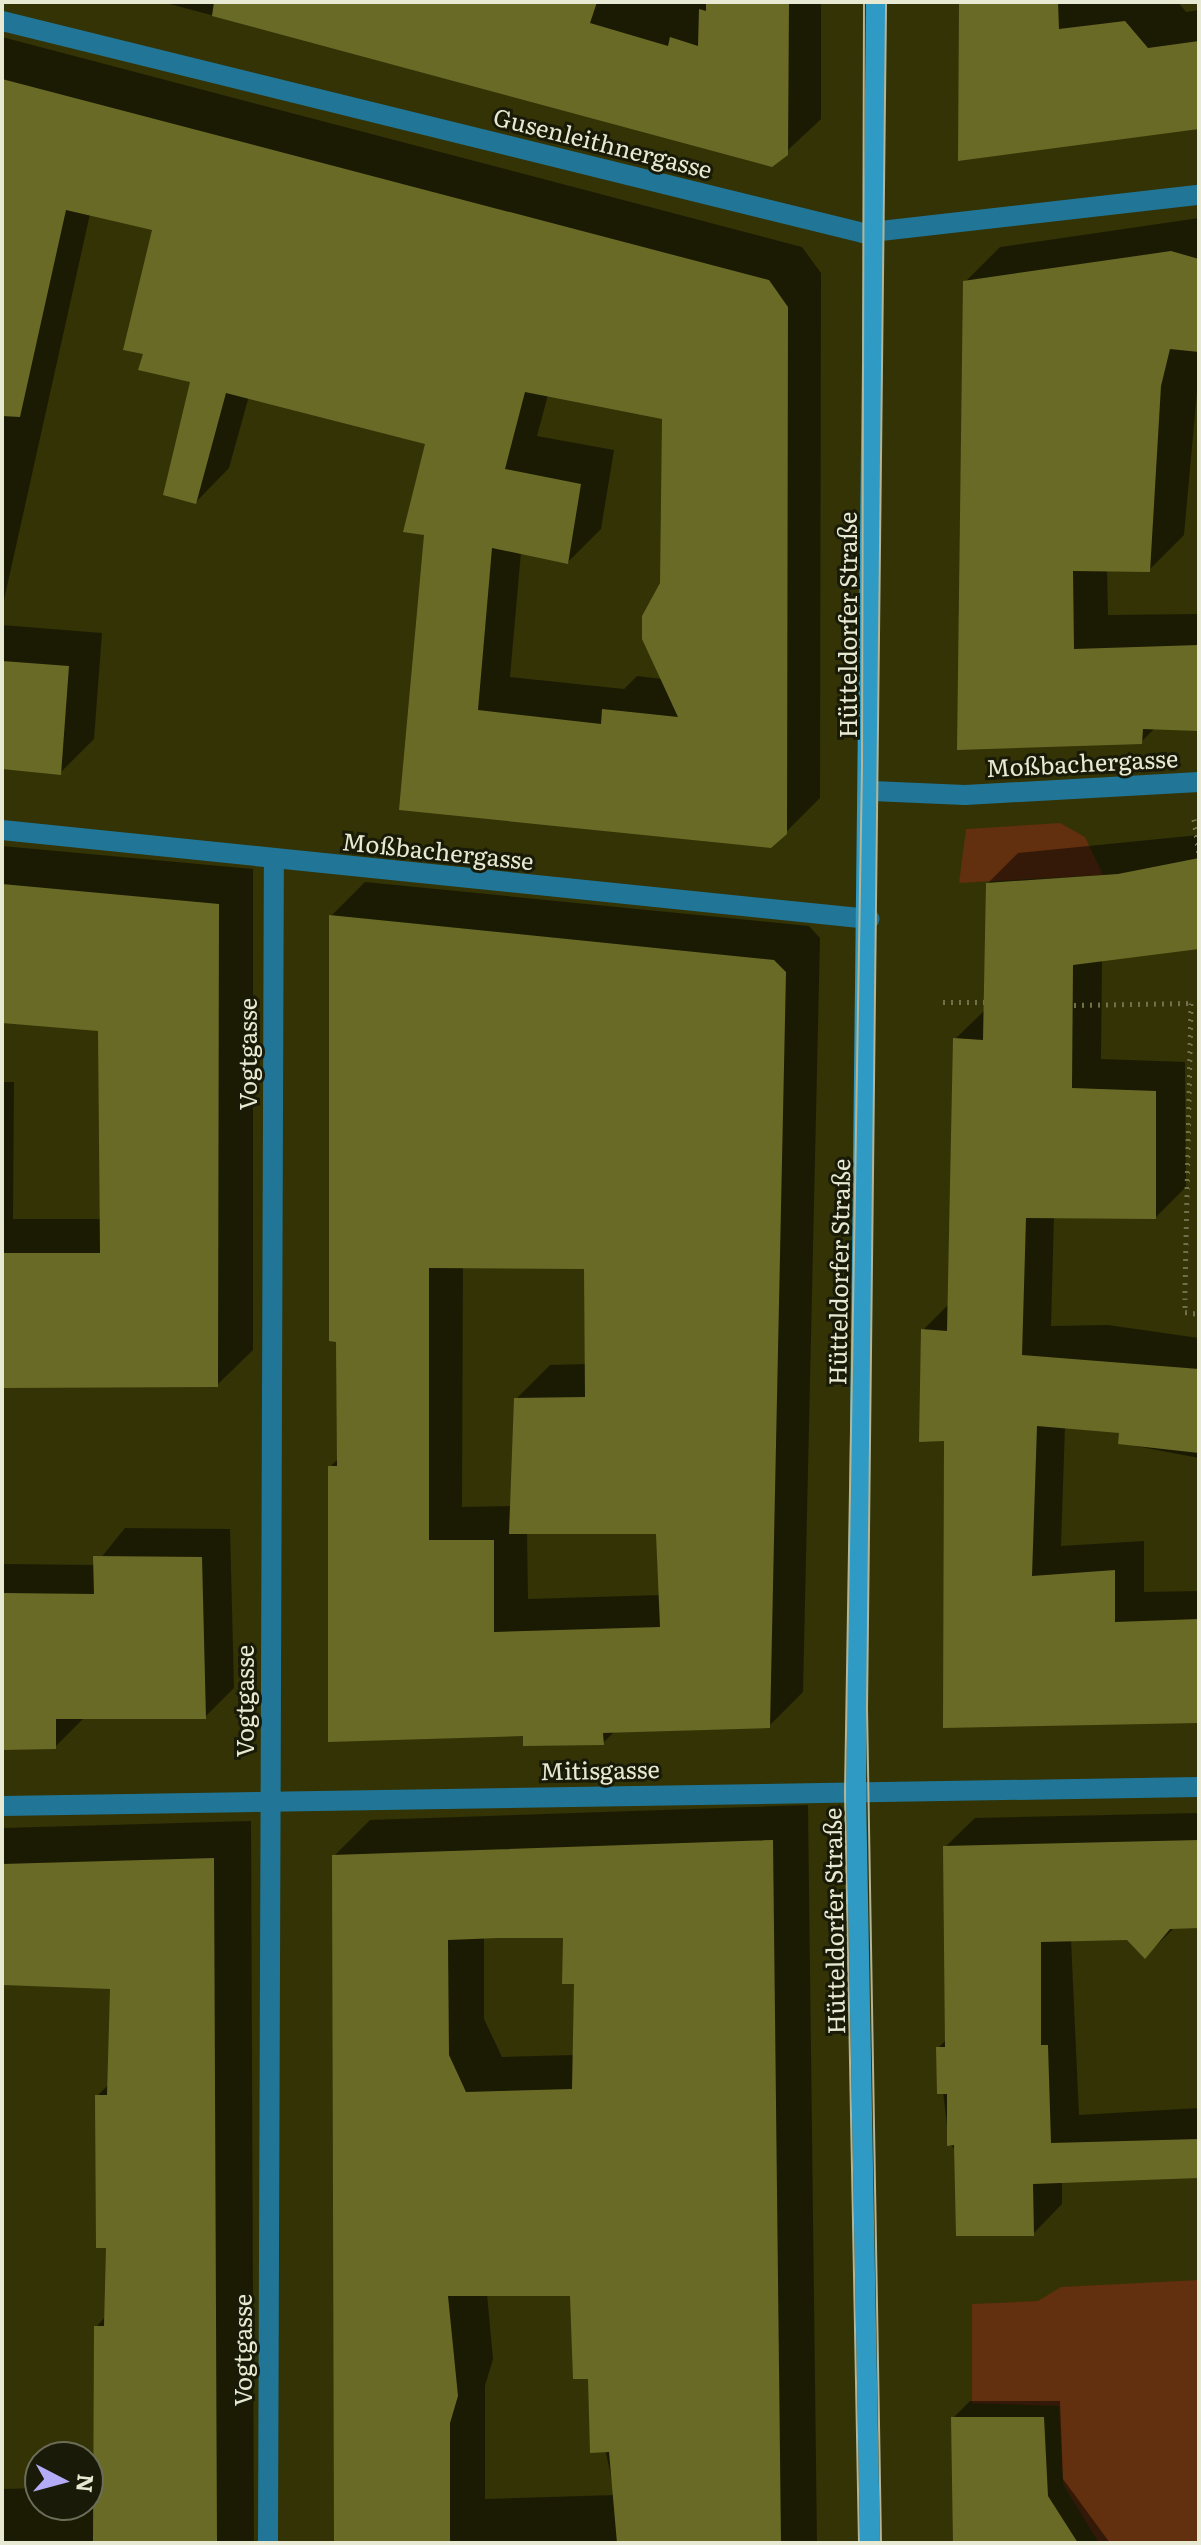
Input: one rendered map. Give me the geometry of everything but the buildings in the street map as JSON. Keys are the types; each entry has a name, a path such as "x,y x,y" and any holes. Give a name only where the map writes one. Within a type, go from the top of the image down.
{"main road":[{"name":"Hütteldorfer Straße","path":"870,2543 856,1792 872,791 876,2"}],"street":[{"name":"Gusenleithnergasse","path":"2,21 875,235 1199,195"},
{"name":"Moßbachergasse","path":"872,791 965,795 1199,782"},
{"name":"Moßbachergasse","path":"2,830 869,919"},
{"name":"Vogtgasse","path":"268,2543 274,860"},
{"name":"Mitisgasse","path":"2,1806 269,1799 1199,1787"}],"path":[{"path":"943,1002 984,1002"},
{"path":"1074,1005 1199,1002"},
{"path":"1191,1003 1185,1312 1199,1314"}],"shaded area":[{"path":"1060,823 1085,837 1103,875 959,883 966,829"},
{"path":"1199,2280 1199,2543 1099,2543 1063,2484 1059,2406 972,2403 972,2304 1038,2301 1061,2287"}],"tram line":[{"path":"859,2543 845,1792 862,764 864,2"},
{"path":"881,2543 867,1710 886,2"}]}
